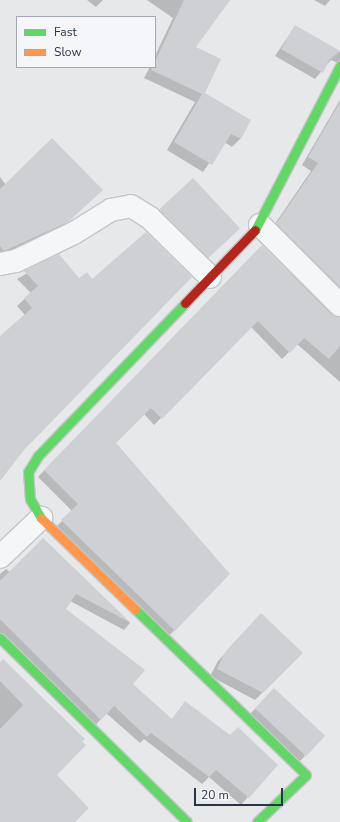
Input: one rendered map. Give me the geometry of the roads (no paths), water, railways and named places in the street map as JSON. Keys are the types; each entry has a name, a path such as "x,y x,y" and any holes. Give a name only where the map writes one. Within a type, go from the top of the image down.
{"street":[{"path":"258,822 306,775 41,518 30,499 28,472 38,456 260,225 339,71"},
{"path":"0,264 16,261 74,233 111,210 131,206 150,218 210,277"},
{"path":"260,225 340,305"},
{"path":"0,557 41,518"},
{"path":"0,638 186,822"}]}
